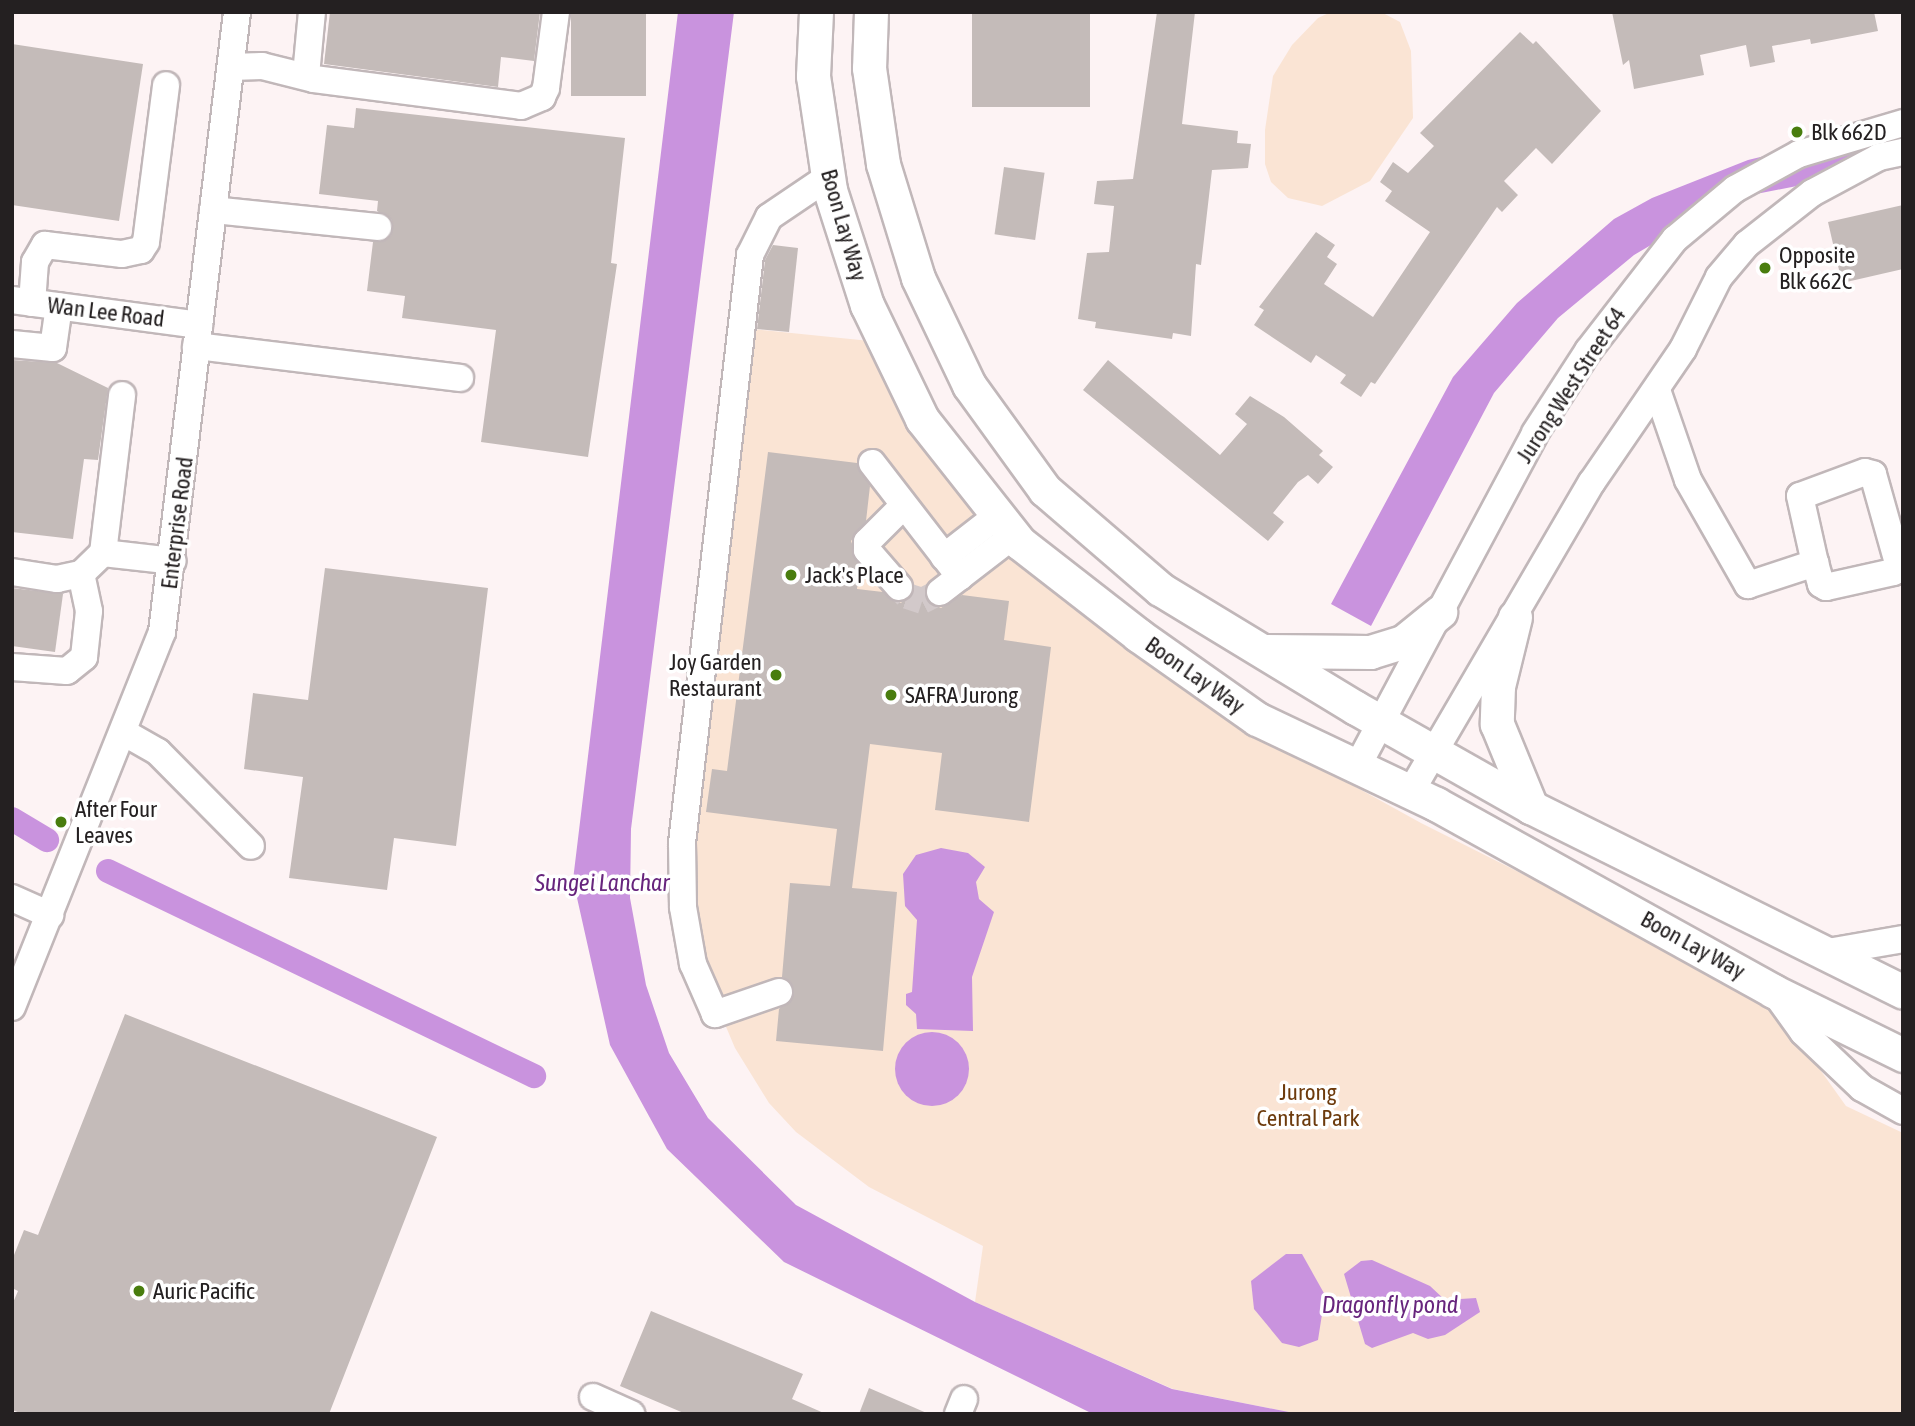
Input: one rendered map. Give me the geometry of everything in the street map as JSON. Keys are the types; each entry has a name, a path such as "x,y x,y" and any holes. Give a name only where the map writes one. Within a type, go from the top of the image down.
{"main road":[{"name":"Boon Lay Way","path":"816,12 813,76 828,177 867,305 922,419 1006,525 1138,635 1257,719 1410,793 1773,990 1903,1055"},
{"name":"Boon Lay Way","path":"871,12 869,68 883,164 918,278 969,385 1054,498 1160,589 1434,752 1531,807 1903,992"},
{"path":"1264,651 1370,652 1404,642 1440,612"},
{"path":"1515,617 1498,686 1497,724 1531,807"}],"street":[{"name":"Enterprise Road","path":"13,1000 50,915 162,632 173,561 237,12"},
{"path":"306,75 312,12"},
{"path":"231,67 262,66 306,75 529,105 542,97 546,88 556,12"},
{"path":"22,302 35,262 45,245 122,254 141,250 146,243 166,85"},
{"name":"Jurong West Street 64","path":"1357,767 1380,718 1535,433 1587,351 1675,239 1735,189 1799,153 1903,123"},
{"path":"1410,793 1592,482 1657,390 1720,277 1747,244 1812,193 1879,157 1903,152"},
{"path":"779,992 715,1014 693,964 683,906 682,843 750,255 769,217 828,177"},
{"path":"214,210 378,228"},
{"name":"Wan Lee Road","path":"22,302 59,306 198,335 460,378"},
{"path":"12,344 53,348 59,306"},
{"path":"1657,390 1688,480 1744,583 1753,586 1815,563"},
{"path":"103,553 121,395"},
{"path":"872,463 948,576 1006,525"},
{"path":"1869,472 1894,506 1898,563 1893,572 1826,587 1821,584 1800,496 1869,472"},
{"path":"899,587 867,550 867,542 903,506"},
{"path":"12,572 57,579 81,574 103,553 122,551 173,561"},
{"path":"12,667 67,671 84,657 89,611 81,574"},
{"path":"123,732 158,751 251,846"},
{"path":"12,898 50,915"},
{"path":"1822,953 1903,939"},
{"path":"1773,990 1803,1032 1862,1088 1903,1111"},
{"path":"593,1397 631,1414"}],"green space":[{"path":"1331,12 1381,12 1400,22 1411,51 1413,118 1370,181 1322,206 1288,198 1271,182 1265,164 1265,130 1273,76 1292,45 1318,18"},
{"name":"Jurong Central Park","path":"751,329 870,341 912,430 1247,727 1421,823 1769,998 1846,1106 1903,1133 1903,1414 1299,1414 1173,1389 975,1302 983,1246 869,1187 796,1132 769,1103 735,1048 699,963 688,905"}],"water":[{"name":"Sungei Lanchar","path":"678,12 734,12 631,829 630,898 646,985 669,1053 708,1118 796,1205 975,1302 1172,1389 1299,1414 1093,1414 784,1262 667,1149 610,1045 573,880"},
{"path":"1903,123 1903,165 1756,194 1690,222 1634,255 1558,318 1494,393 1371,626 1331,604 1453,377 1517,303 1614,219 1652,198 1748,160"},
{"path":"941,848 968,853 985,867 976,882 979,899 994,912 972,977 973,1031 917,1029 916,1014 906,1005 906,994 912,992 917,920 905,906 903,874 916,855"},
{"path":"932,1032 946,1035 958,1043 966,1055 969,1069 966,1083 958,1095 946,1103 932,1106 918,1103 906,1095 898,1083 895,1069 898,1055 906,1043 918,1035"},
{"name":"Dragonfly pond","path":"1286,1254 1302,1254 1325,1295 1318,1340 1299,1347 1282,1343 1254,1309 1251,1281"},
{"name":"Dragonfly pond","path":"1372,1260 1430,1286 1445,1300 1476,1298 1480,1312 1445,1335 1428,1339 1413,1333 1372,1348 1365,1344 1344,1274 1361,1261"}],"building":[{"path":"330,12 540,12 534,61 501,57 498,87 324,64"},
{"path":"571,12 646,12 646,96 571,96"},
{"path":"972,12 1090,12 1090,107 972,107"},
{"path":"1157,12 1195,12 1182,124 1238,131 1237,143 1251,144 1248,168 1212,170 1201,265 1196,264 1191,336 1173,333 1172,339 1095,328 1096,322 1078,319 1087,253 1109,252 1114,206 1094,204 1097,181 1133,179"},
{"path":"1612,12 1874,12 1878,31 1811,44 1810,39 1772,46 1775,62 1750,67 1746,45 1700,55 1704,75 1634,89 1629,60 1623,65"},
{"path":"1520,32 1533,44 1536,41 1601,111 1552,164 1536,148 1504,181 1518,195 1502,212 1497,207 1375,384 1371,382 1361,397 1340,383 1346,375 1316,355 1311,363 1254,325 1264,310 1259,307 1316,232 1335,245 1327,257 1337,264 1324,284 1373,317 1430,232 1385,201 1392,191 1380,182 1393,162 1408,173 1434,146 1420,133"},
{"path":"12,44 143,64 119,221 12,205"},
{"path":"356,108 625,138 611,263 617,264 588,457 481,442 496,330 402,318 405,296 367,291 373,242 390,237 392,220 377,211 378,201 319,194 327,125 354,128"},
{"path":"1004,167 1045,173 1035,240 995,234"},
{"path":"1903,205 1903,269 1842,283 1828,222"},
{"path":"773,245 798,248 789,332 757,329 765,260"},
{"path":"12,360 57,363 108,388 98,460 84,459 73,539 12,532"},
{"path":"1108,360 1220,455 1247,424 1235,414 1250,396 1284,417 1323,451 1319,455 1333,467 1318,484 1308,475 1298,482 1273,513 1284,522 1268,541 1083,390"},
{"name":"SAFRA Jurong","path":"768,452 857,463 870,486 866,521 851,541 860,566 857,589 883,592 901,603 914,589 925,590 928,602 941,608 962,595 1009,601 1004,640 1051,647 1029,822 935,810 942,753 870,744 852,888 897,892 883,1051 776,1041 779,1009 794,994 790,981 782,977 790,883 830,886 837,829 706,812 712,769 727,771"},
{"path":"325,568 488,588 456,846 394,838 387,890 289,878 303,777 244,769 253,693 308,700"},
{"path":"12,588 63,594 55,652 12,646"},
{"path":"125,1014 437,1137 329,1414 23,1414 12,1410 12,1305 18,1291 12,1288 12,1260 24,1230 38,1235"},
{"path":"651,1311 803,1374 792,1399 826,1414 686,1414 620,1386"},
{"path":"869,1388 929,1414 859,1414"}],"waterway":[{"name":"Sungei Lanchar","path":"12,819 47,840"},
{"name":"Sungei Lanchar","path":"108,871 534,1076"}],"tunnel":[{"path":"899,587 907,596 922,601 940,592"}],"place":[{"name":"Blk 662D","path":"1797,132"},
{"name":"Opposite Blk 662C","path":"1765,268"},
{"name":"Jack's Place","path":"791,575"},
{"name":"Joy Garden Restaurant","path":"776,675"},
{"name":"SAFRA Jurong","path":"891,695"},
{"name":"After Four Leaves","path":"61,822"},
{"name":"Auric Pacific","path":"139,1291"}]}
